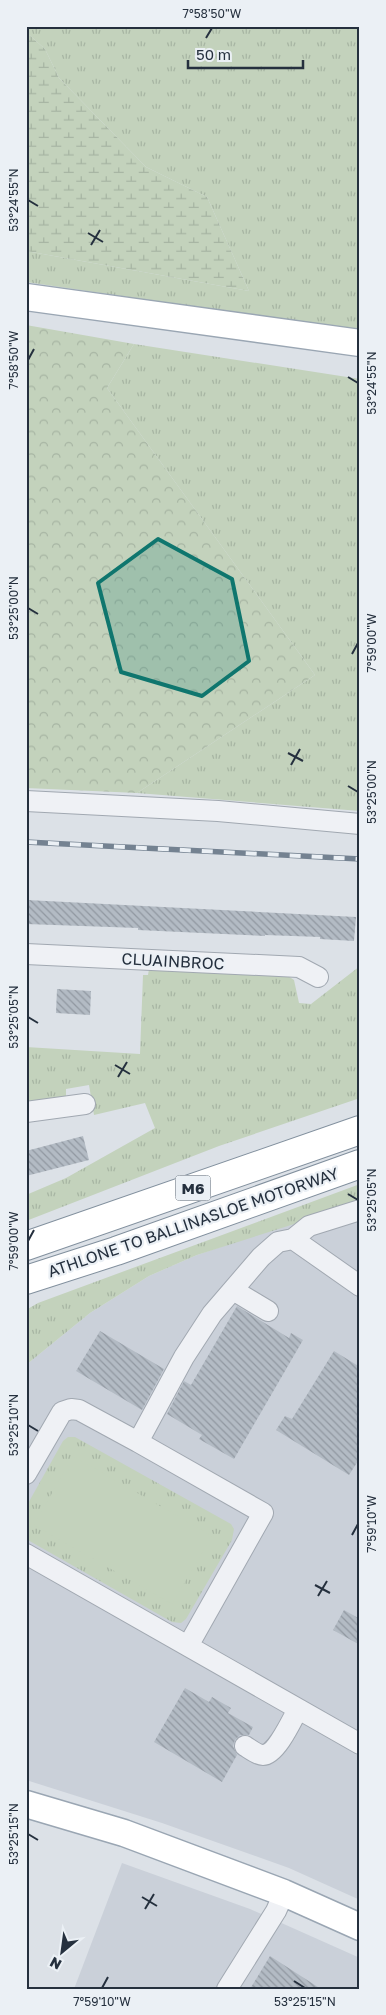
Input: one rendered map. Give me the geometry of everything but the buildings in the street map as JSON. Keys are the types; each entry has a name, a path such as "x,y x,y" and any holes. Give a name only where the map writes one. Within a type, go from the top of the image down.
{"highway":[{"name":"ATHLONE TO BALLINASLOE MOTORWAY","path":"26,1246 360,1130"},
{"name":"ATHLONE TO BALLINASLOE MOTORWAY","path":"26,1280 116,1251 360,1164"},
{"path":"26,1298 116,1251"}],"main road":[{"path":"26,297 360,343"},
{"path":"26,1804 124,1833 284,1893 360,1927"}],"street":[{"path":"26,800 218,811 360,824"},
{"name":"CLUAINBROC","path":"26,954 298,967 318,977"},
{"path":"26,1112 86,1104"},
{"path":"138,1442 184,1357 212,1314 261,1257 278,1242 293,1240 310,1226 359,1211"},
{"path":"293,1240 360,1286"},
{"path":"234,1290 268,1311"},
{"path":"26,1474 62,1412 71,1409 80,1410 263,1513 188,1646"},
{"path":"26,1554 360,1744"},
{"path":"245,1746 260,1755 269,1754 275,1748 298,1709"},
{"path":"227,1989 280,1905 284,1893"}],"highlighted area":[{"path":"158,539 232,579 249,661 202,696 121,672 98,583"}],"shaded area":[{"path":"360,1200 360,1900 289,1868 162,1823 26,1780 26,1365 90,1313 149,1276 197,1255"},
{"path":"122,1863 250,1909 360,1958 360,1989 74,1989"}],"green space":[{"path":"26,26 360,26 360,331 26,282 26,251 249,291 207,197 146,167 59,78 45,49 26,32"},
{"path":"26,32 45,49 59,78 146,167 207,197 249,291 26,251"},
{"path":"26,325 134,344 107,388 315,675 137,793 26,788"},
{"path":"134,344 360,379 360,811 137,793 315,675 107,388"},
{"path":"360,966 360,1098 219,1146 26,1221 26,1195 66,1178 155,1128 145,1103 94,1115 89,1085 66,1089 66,1098 26,1108 26,1047 140,1054 143,975 148,975 149,969 288,976 294,980 299,1003 311,1004"},
{"path":"360,1184 360,1200 310,1219 197,1255 149,1276 90,1313 26,1365 26,1310 38,1303"},
{"path":"68,1437 75,1437 231,1524 234,1529 232,1540 186,1619 181,1623 172,1622 26,1539 26,1507 63,1441"},
{"path":"73,1456 212,1536 172,1604 34,1525"}],"railway":[{"path":"26,842 360,859"}]}
